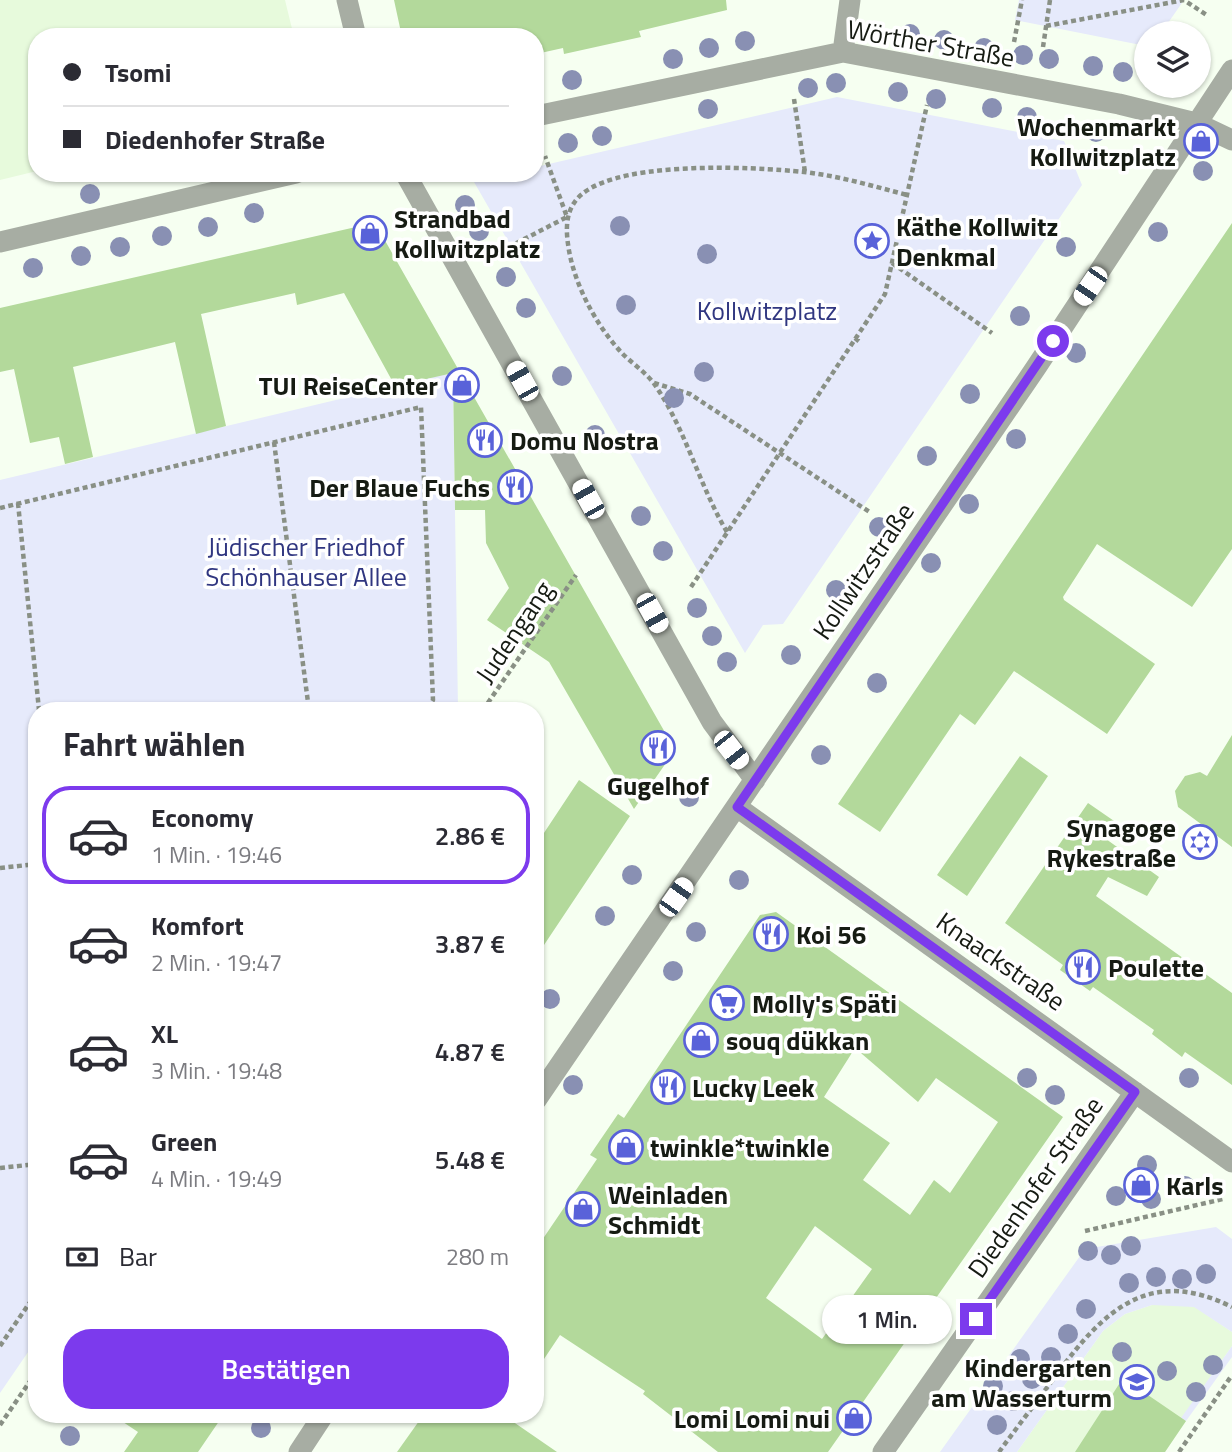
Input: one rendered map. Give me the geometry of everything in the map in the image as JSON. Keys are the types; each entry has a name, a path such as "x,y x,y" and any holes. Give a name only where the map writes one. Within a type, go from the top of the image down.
{"street":[{"path":"347,0 354,28"},
{"path":"843,52 850,0"},
{"name":"Wörther Straße","path":"544,114 843,52 1119,104 1196,123 1232,140"},
{"name":"Kollwitzstraße","path":"544,1088 1156,190 1232,70"},
{"path":"0,242 257,182"},
{"path":"410,182 712,722 755,780"},
{"name":"Knaackstraße","path":"737,807 1232,1162"},
{"name":"Diedenhofer Straße","path":"883,1452 1135,1092"},
{"path":"299,1452 318,1423"}],"path":[{"path":"1014,42 1022,0"},
{"path":"1042,47 1051,0"},
{"path":"1046,26 1184,0 1208,16"},
{"path":"794,99 805,172"},
{"path":"691,587 886,294 927,105"},
{"path":"545,156 567,217 568,244 574,269 595,317 621,352 654,383 673,415 727,532"},
{"path":"501,251 567,217 575,200 591,189 662,169 709,166 805,172 851,180 907,195"},
{"path":"892,264 992,333"},
{"path":"855,338 862,343"},
{"path":"654,383 690,394 871,513"},
{"path":"0,508 421,407 432,702"},
{"path":"274,442 308,702"},
{"path":"18,503 38,702"},
{"path":"741,511 747,516"},
{"name":"Judengang","path":"489,702 576,575"},
{"path":"0,869 28,865"},
{"path":"0,1168 28,1165"},
{"path":"1085,1231 1223,1199"},
{"path":"999,1452 1087,1334 1119,1307 1154,1293 1175,1290 1205,1296 1232,1307"},
{"path":"0,1346 28,1305"},
{"path":"1179,1452 1232,1375"},
{"path":"0,1425 28,1384"}],"shaded area":[{"path":"0,0 285,0 292,28 28,28 28,173 0,180"},
{"name":"Kindergarten am Wasserturm","path":"1152,1305 1195,1307 1232,1332 1232,1346 1182,1418 1186,1421 1165,1452 1017,1452 1103,1331 1125,1314"}],"green space":[{"path":"1019,0 1184,0 1169,21 1134,21 1134,44 1015,20"},
{"name":"Kollwitzplatz","path":"837,97 1064,141 1082,185 783,624 763,625 745,653 474,182 544,182 544,165"},
{"name":"Jüdischer Friedhof Schönhauser Allee","path":"445,374 453,382 458,702 28,702 28,1352 0,1393 0,480"},
{"path":"1216,1227 1232,1239 1232,1332 1194,1307 1152,1305 1125,1314 1103,1331 1017,1452 940,1452 1085,1249"},
{"path":"1232,1346 1232,1357 1186,1421 1181,1418"}],"building":[{"path":"394,0 726,0 727,10 639,31 641,37 564,54 563,48 544,52 544,28 400,28"},
{"path":"1232,223 1232,549 1192,607 1097,544 1063,597 1064,600 1155,664 1107,734 1014,671 975,725 960,714 880,832 838,804"},
{"path":"369,224 379,230 675,750 634,809 549,662 487,620 509,588 486,543 485,510 455,510 453,373 395,386 344,293 297,305 295,293 201,314 226,426 196,434 175,342 73,367 93,457 65,464 59,437 30,443 14,369 0,372 0,308"},
{"path":"1232,735 1232,847 1178,807 1175,791 1185,776 1200,772 1207,776"},
{"path":"1020,756 1048,776 967,896 937,875"},
{"path":"579,780 630,816 544,945 544,833"},
{"path":"1088,803 1117,823 1106,839 1159,877 1147,896 1108,877 1096,896 1232,993 1232,1085 1185,1052 1182,1057 1152,1034 1154,1030 1093,987 1090,991 1060,970 1063,965 1005,923"},
{"path":"776,912 1063,1117 828,1452 718,1452 643,1394 645,1391 560,1335 544,1359 544,1237 597,1159 590,1155 618,1114 624,1118 760,915","holes":["855,1048 918,1102 936,1078 998,1122 950,1193 934,1180 910,1215 863,1180 890,1143 824,1097","815,1226 872,1269 822,1339 766,1298"]},
{"path":"1123,1378 1186,1421 1165,1452 1075,1452"},
{"path":"124,1423 218,1423 198,1452 124,1452 138,1432"},
{"path":"418,1423 515,1423 557,1452 397,1452"}],"place":[{"name":"Wochenmarkt Kollwitzplatz","path":"1201,141"},
{"name":"Strandbad Kollwitzplatz","path":"370,233"},
{"name":"Käthe Kollwitz Denkmal","path":"872,241"},
{"name":"TUI ReiseCenter","path":"462,385"},
{"name":"Domu Nostra","path":"485,440"},
{"name":"Der Blaue Fuchs","path":"515,487"},
{"name":"Gugelhof","path":"658,748"},
{"name":"Synagoge Rykestraße","path":"1200,842"},
{"name":"Koi 56","path":"771,934"},
{"name":"Poulette","path":"1083,967"},
{"name":"Molly's Späti","path":"727,1003"},
{"name":"souq dükkan","path":"701,1040"},
{"name":"Lucky Leek","path":"668,1087"},
{"name":"twinkle*twinkle","path":"626,1147"},
{"name":"Karls","path":"1141,1185"},
{"name":"Weinladen Schmidt","path":"583,1209"},
{"name":"Kindergarten am Wasserturm","path":"1137,1382"},
{"name":"Lomi Lomi nui","path":"854,1418"}],"route":[{"path":"976,1319 1135,1092 737,807 1053,341"}]}
